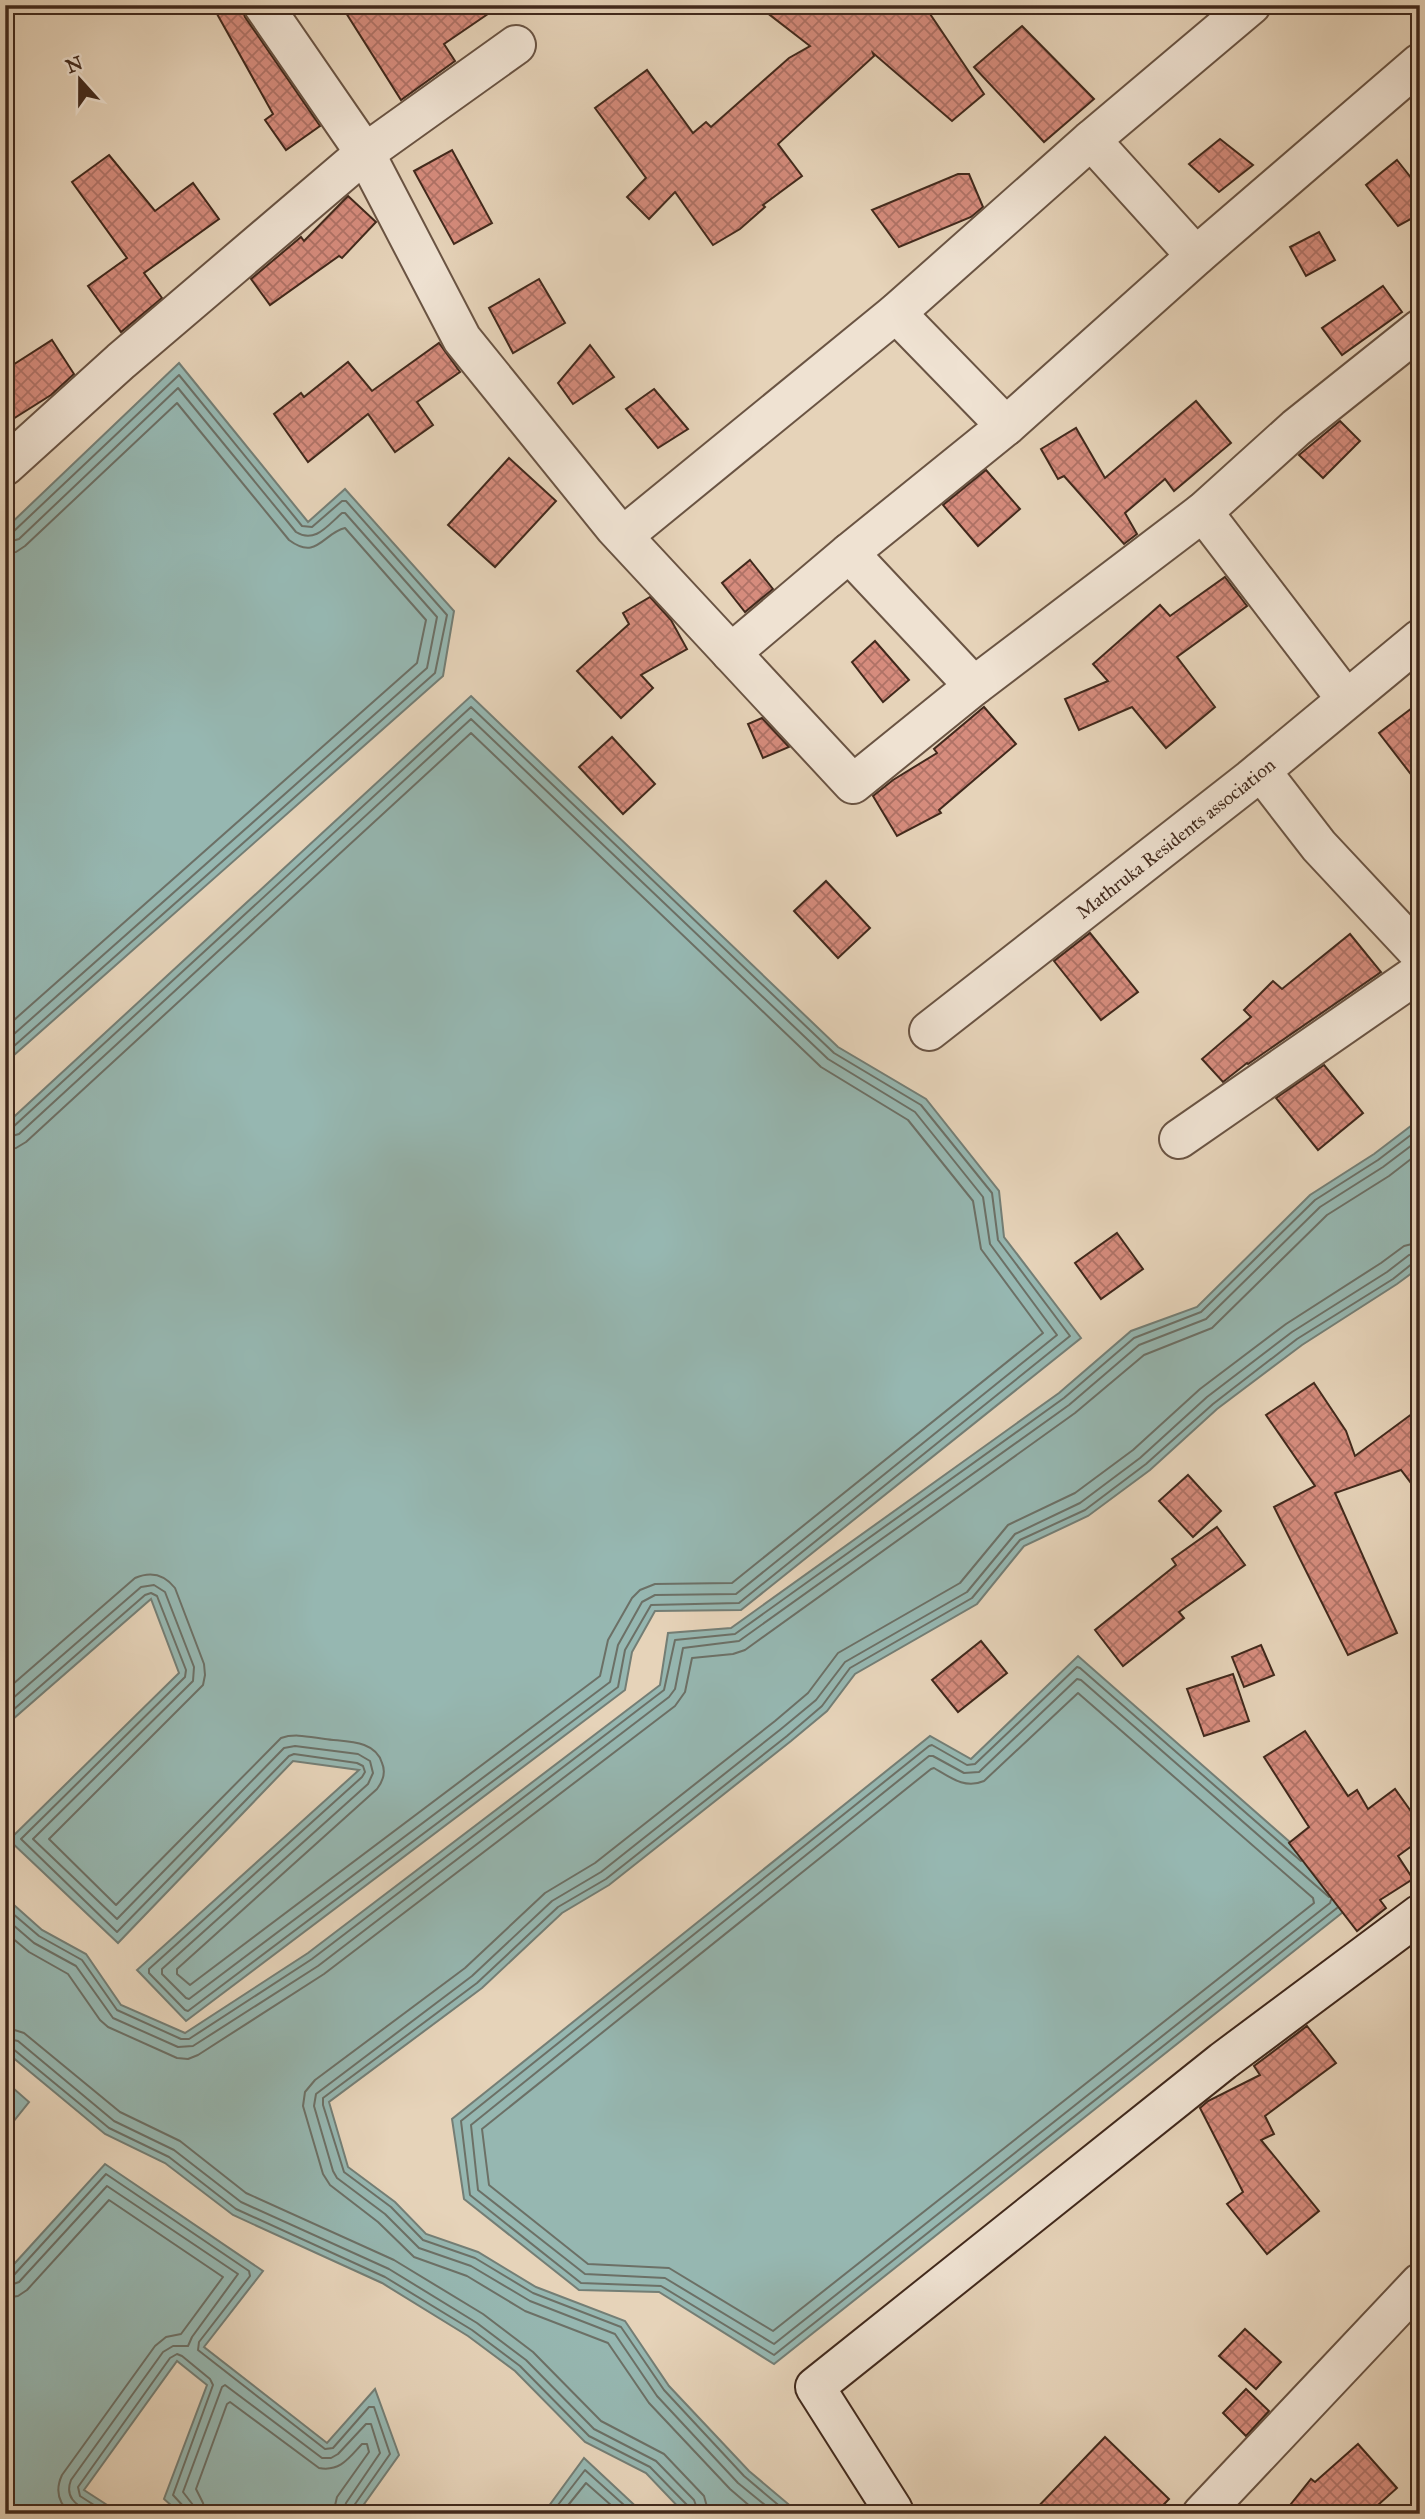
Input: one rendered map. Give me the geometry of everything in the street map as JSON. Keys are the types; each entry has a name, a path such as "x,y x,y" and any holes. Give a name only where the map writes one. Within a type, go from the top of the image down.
{"street":[{"path":"263,5 365,153 462,339 623,537 853,785 974,686 1203,512 1296,428 1420,329"},
{"path":"623,537 896,313 1091,140 1251,5"},
{"path":"5,466 121,361 365,153 516,45"},
{"path":"731,653 1006,426 1196,256 1420,63"},
{"path":"1091,140 1196,256"},
{"path":"896,313 1006,426"},
{"path":"1203,512 1346,699"},
{"path":"849,553 974,686"},
{"name":"Mathruka Residents association","path":"929,1031 1261,771 1420,639"},
{"path":"1261,771 1319,846 1420,954"},
{"path":"1179,1139 1420,972"},
{"path":"894,2512 815,2387 1223,2061 1420,1914"},
{"path":"1202,2514 1420,2283"}],"water":[{"path":"179,363 308,522 345,489 454,611 443,676 5,1063 5,529"},
{"path":"471,696 838,1047 926,1099 999,1191 1004,1237 1081,1338 741,1610 655,1611 632,1652 625,1690 186,2021 137,1970 359,1770 293,1761 118,1943 9,1840 179,1673 151,1599 5,1726 5,1125"},
{"path":"1420,1119 1420,1267 1302,1345 1217,1409 1150,1470 1088,1516 1024,1546 977,1604 855,1674 827,1711 791,1741 609,1885 562,1913 482,1988 329,2102 348,2167 395,2202 426,2234 478,2252 536,2287 625,2321 669,2386 749,2471 800,2514 685,2514 646,2473 585,2442 515,2371 468,2336 382,2283 233,2215 165,2163 105,2134 5,2051 5,1897 42,1930 86,1954 121,2005 185,2033 308,1953 660,1685 668,1633 731,1628 1059,1393 1131,1331 1197,1307 1310,1195 1374,1154"},
{"path":"1078,1656 1357,1901 774,2364 659,2292 579,2290 464,2199 452,2119 930,1736 971,1759"},
{"path":"5,2081 29,2102 5,2132"},
{"path":"105,2164 263,2271 204,2347 327,2443 375,2389 399,2455 357,2514 181,2514 164,2499 207,2385 177,2361 84,2490 121,2514 5,2514 5,2274"},
{"path":"584,2458 644,2514 543,2514"}],"building":[{"path":"212,5 241,5 245,17 320,126 286,150 265,120 273,114"},
{"path":"341,5 501,5 444,44 455,61 401,100"},
{"path":"757,5 924,5 984,94 952,121 873,53 874,56 778,144 802,176 763,205 765,207 740,229 713,245 675,192 649,219 627,197 646,178 595,108 647,70 693,133 706,122 711,127 789,58 810,46"},
{"path":"1022,26 1094,99 1044,142 974,67"},
{"path":"1220,139 1253,165 1219,192 1189,164"},
{"path":"452,150 492,223 454,244 414,171"},
{"path":"109,155 155,211 193,183 219,219 144,273 162,298 121,332 88,286 127,258 72,182"},
{"path":"1397,160 1420,189 1420,214 1398,226 1366,185"},
{"path":"958,174 969,174 983,207 971,217 899,247 872,210"},
{"path":"348,196 376,222 342,258 339,256 270,305 251,279 301,237 304,241"},
{"path":"1319,232 1335,260 1306,276 1290,247"},
{"path":"539,279 565,323 513,353 489,308"},
{"path":"1383,286 1402,312 1342,355 1322,328"},
{"path":"52,340 74,374 51,395 5,424 5,370"},
{"path":"439,343 460,372 417,402 433,425 395,452 368,414 308,462 274,414 301,393 304,397 348,362 372,391"},
{"path":"590,345 614,377 573,404 558,383"},
{"path":"654,389 688,429 658,448 626,409"},
{"path":"1196,401 1231,443 1174,491 1165,479 1125,513 1137,534 1124,544 1064,476 1058,479 1041,449 1076,428 1105,478"},
{"path":"1340,421 1360,441 1323,478 1299,455"},
{"path":"509,458 556,501 495,567 448,525"},
{"path":"986,470 1020,509 978,546 943,505"},
{"path":"750,560 773,589 745,612 722,583"},
{"path":"1225,577 1247,606 1177,657 1215,707 1166,748 1132,707 1079,730 1065,699 1108,681 1093,664 1160,605 1170,616"},
{"path":"650,597 671,620 687,649 641,675 653,688 621,718 577,671 629,624 623,613"},
{"path":"875,641 909,680 883,702 852,662"},
{"path":"1420,702 1420,786 1379,733"},
{"path":"984,707 1016,744 939,810 941,813 897,836 873,796 893,780 937,753 934,749"},
{"path":"762,718 789,747 763,758 748,724"},
{"path":"612,737 655,784 623,814 579,767"},
{"path":"826,881 870,928 838,958 794,911"},
{"path":"1090,933 1138,992 1101,1020 1054,961"},
{"path":"1350,934 1381,972 1223,1082 1202,1059 1251,1017 1244,1010 1273,981 1282,989"},
{"path":"1324,1065 1363,1113 1318,1150 1276,1098"},
{"path":"1117,1233 1143,1269 1101,1299 1075,1263"},
{"path":"1314,1383 1346,1431 1355,1456 1420,1408 1420,1495 1401,1470 1335,1493 1397,1633 1348,1655 1274,1507 1315,1486 1266,1415"},
{"path":"1188,1475 1221,1511 1193,1537 1159,1501"},
{"path":"1217,1527 1245,1565 1179,1612 1184,1618 1123,1666 1095,1630 1176,1565 1172,1559"},
{"path":"981,1641 1007,1673 958,1712 932,1680"},
{"path":"1261,1645 1274,1675 1244,1687 1232,1657"},
{"path":"1233,1674 1249,1721 1204,1736 1187,1689"},
{"path":"1305,1731 1348,1796 1357,1790 1368,1809 1395,1789 1420,1824 1420,1840 1398,1856 1413,1879 1380,1900 1386,1908 1357,1931 1289,1843 1309,1827 1264,1757"},
{"path":"1307,2026 1336,2063 1265,2116 1274,2134 1261,2140 1319,2211 1267,2254 1227,2204 1243,2192 1200,2108 1208,2101 1260,2075 1254,2066"},
{"path":"1245,2329 1281,2362 1256,2389 1219,2356"},
{"path":"1246,2389 1269,2411 1246,2436 1223,2413"},
{"path":"1105,2437 1169,2499 1155,2514 1031,2514"},
{"path":"1358,2444 1397,2488 1368,2514 1283,2514 1311,2479 1315,2482"}]}
